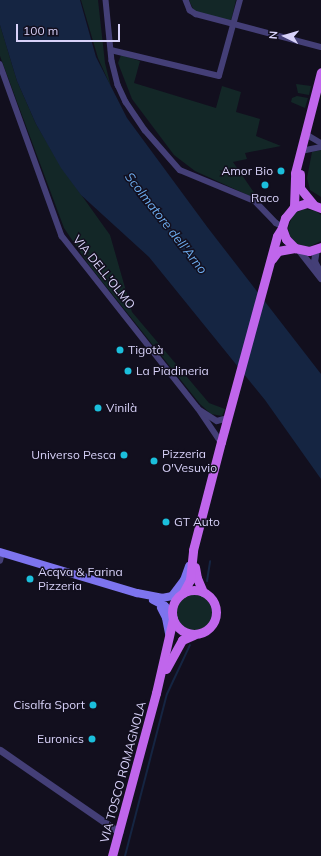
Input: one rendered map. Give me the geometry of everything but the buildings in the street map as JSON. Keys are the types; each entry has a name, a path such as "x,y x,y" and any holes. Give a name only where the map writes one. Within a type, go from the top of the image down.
{"main road":[{"path":"172,596 184,580 193,552 221,442 274,253 282,227 294,208 295,173 321,72"},
{"path":"317,206 302,192 299,184 309,136 321,92"},
{"path":"294,208 304,204 317,206"},
{"path":"282,227 286,239 296,248"},
{"path":"274,253 296,248 319,248"},
{"path":"137,593 164,606 181,630 194,635 208,630 216,618 215,604 203,592 196,575 196,558 231,420 231,408"},
{"path":"173,618 174,605 183,594 190,580 193,552"},
{"path":"1,555 158,598 183,594 191,590 203,592"},
{"path":"153,600 165,616 169,638"},
{"name":"VIA TOSCO ROMAGNOLA","path":"112,856 156,693 173,618"},
{"name":"VIA TOSCO ROMAGNOLA","path":"156,693 177,647 184,638 194,635"}],"street":[{"path":"106,0 114,71 126,102 173,164 187,174 256,201 276,223 282,227"},
{"path":"186,0 193,12 321,47"},
{"path":"111,50 219,76 240,0"},
{"name":"VIA DELL'OLMO","path":"0,64 62,236 198,408 221,442"},
{"path":"309,136 321,144"},
{"path":"306,150 321,147"},
{"path":"296,248 321,276"},
{"path":"319,248 314,261 321,276"},
{"name":"VIA DELL'OLMO","path":"198,408 217,421 228,418"},
{"path":"0,750 118,832"}],"green space":[{"path":"81,0 98,0 105,63 111,87 98,58"},
{"path":"189,0 236,0 231,21 194,11"},
{"path":"0,25 17,81 36,124 62,168 110,235 132,312 209,403 225,409 222,416 211,414 200,404 89,265 64,228 0,56"},
{"path":"121,55 140,61 134,83 216,108 222,86 241,92 236,112 260,119 256,136 281,146 245,153 247,159 233,162 259,200 195,171 174,155 132,99 118,63"},
{"path":"296,84 311,86 309,95 298,93"},
{"path":"297,96 308,98 305,108 291,102 292,98"},
{"path":"321,150 321,197 310,190 307,178 312,152"},
{"path":"304,209 316,211 321,215 321,241 309,247 296,244 290,236 288,228 293,214"},
{"path":"194,593 204,596 210,602 213,612 210,622 204,628 194,631 184,628 178,622 175,612 178,602 184,596"}],"water":[{"name":"Scolmatore dell'Arno","path":"0,0 80,0 96,57 127,118 208,228 321,374 321,479 265,400 149,257 81,195 61,168 36,124 17,81 0,25"}],"waterway":[{"path":"207,581 210,561"},
{"path":"125,856 167,694 190,645"}],"place":[{"name":"Amor Bio","path":"281,171"},
{"name":"Raco","path":"265,185"},
{"name":"Tigotà","path":"120,350"},
{"name":"La Piadineria","path":"128,371"},
{"name":"Vinilà","path":"98,408"},
{"name":"Universo Pesca","path":"124,455"},
{"name":"Pizzeria O'Vesuvio","path":"154,461"},
{"name":"GT Auto","path":"166,522"},
{"name":"Acqva & Farina Pizzeria","path":"30,579"},
{"name":"Cisalfa Sport","path":"93,705"},
{"name":"Euronics","path":"92,739"}]}
